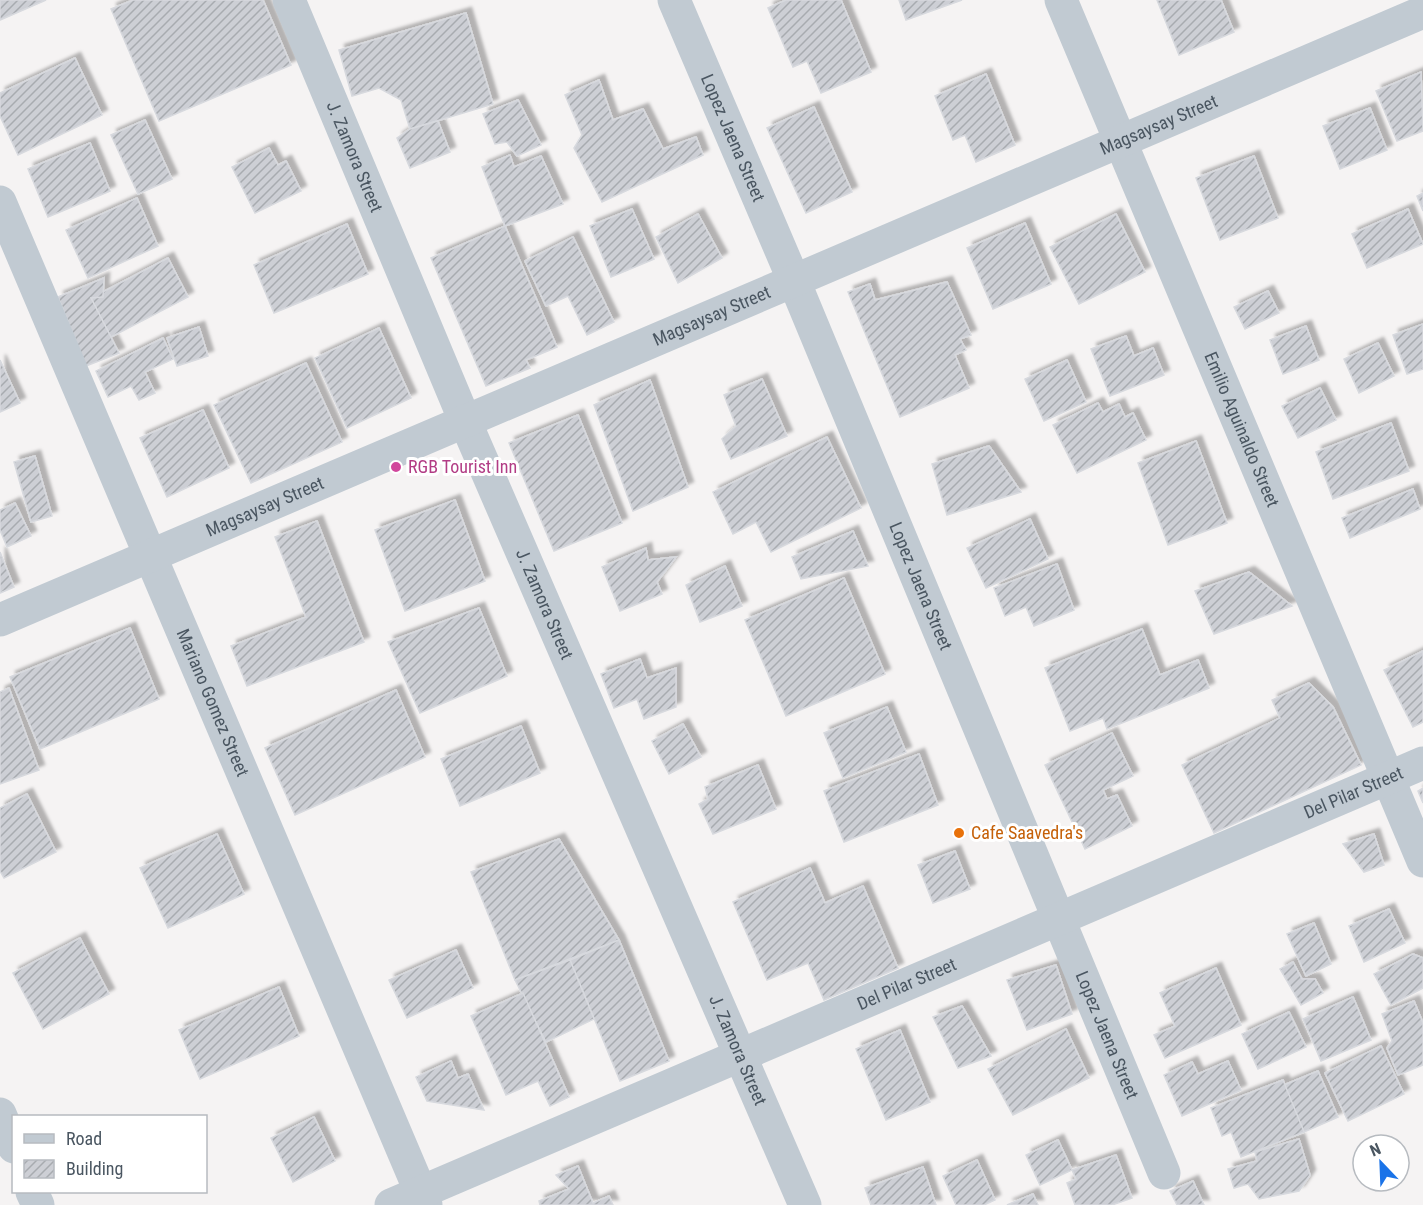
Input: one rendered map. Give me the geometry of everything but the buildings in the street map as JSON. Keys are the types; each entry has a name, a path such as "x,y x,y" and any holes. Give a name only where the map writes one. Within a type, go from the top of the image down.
{"street":[{"name":"J. Zamora Street","path":"289,0 465,421 805,1205"},
{"name":"Lopez Jaena Street","path":"674,0 794,281 1164,1173"},
{"name":"Emilio Aguinaldo Street","path":"1061,0 1423,861"},
{"name":"Magsaysay Street","path":"0,620 1423,12"},
{"name":"Mariano Gomez Street","path":"0,202 424,1199"},
{"name":"Del Pilar Street","path":"391,1205 424,1199 741,1055 1423,763"},
{"path":"0,1114 12,1142"}],"place":[{"name":"RGB Tourist Inn","path":"396,467"},
{"name":"Cafe Saavedra's","path":"959,833"}]}
